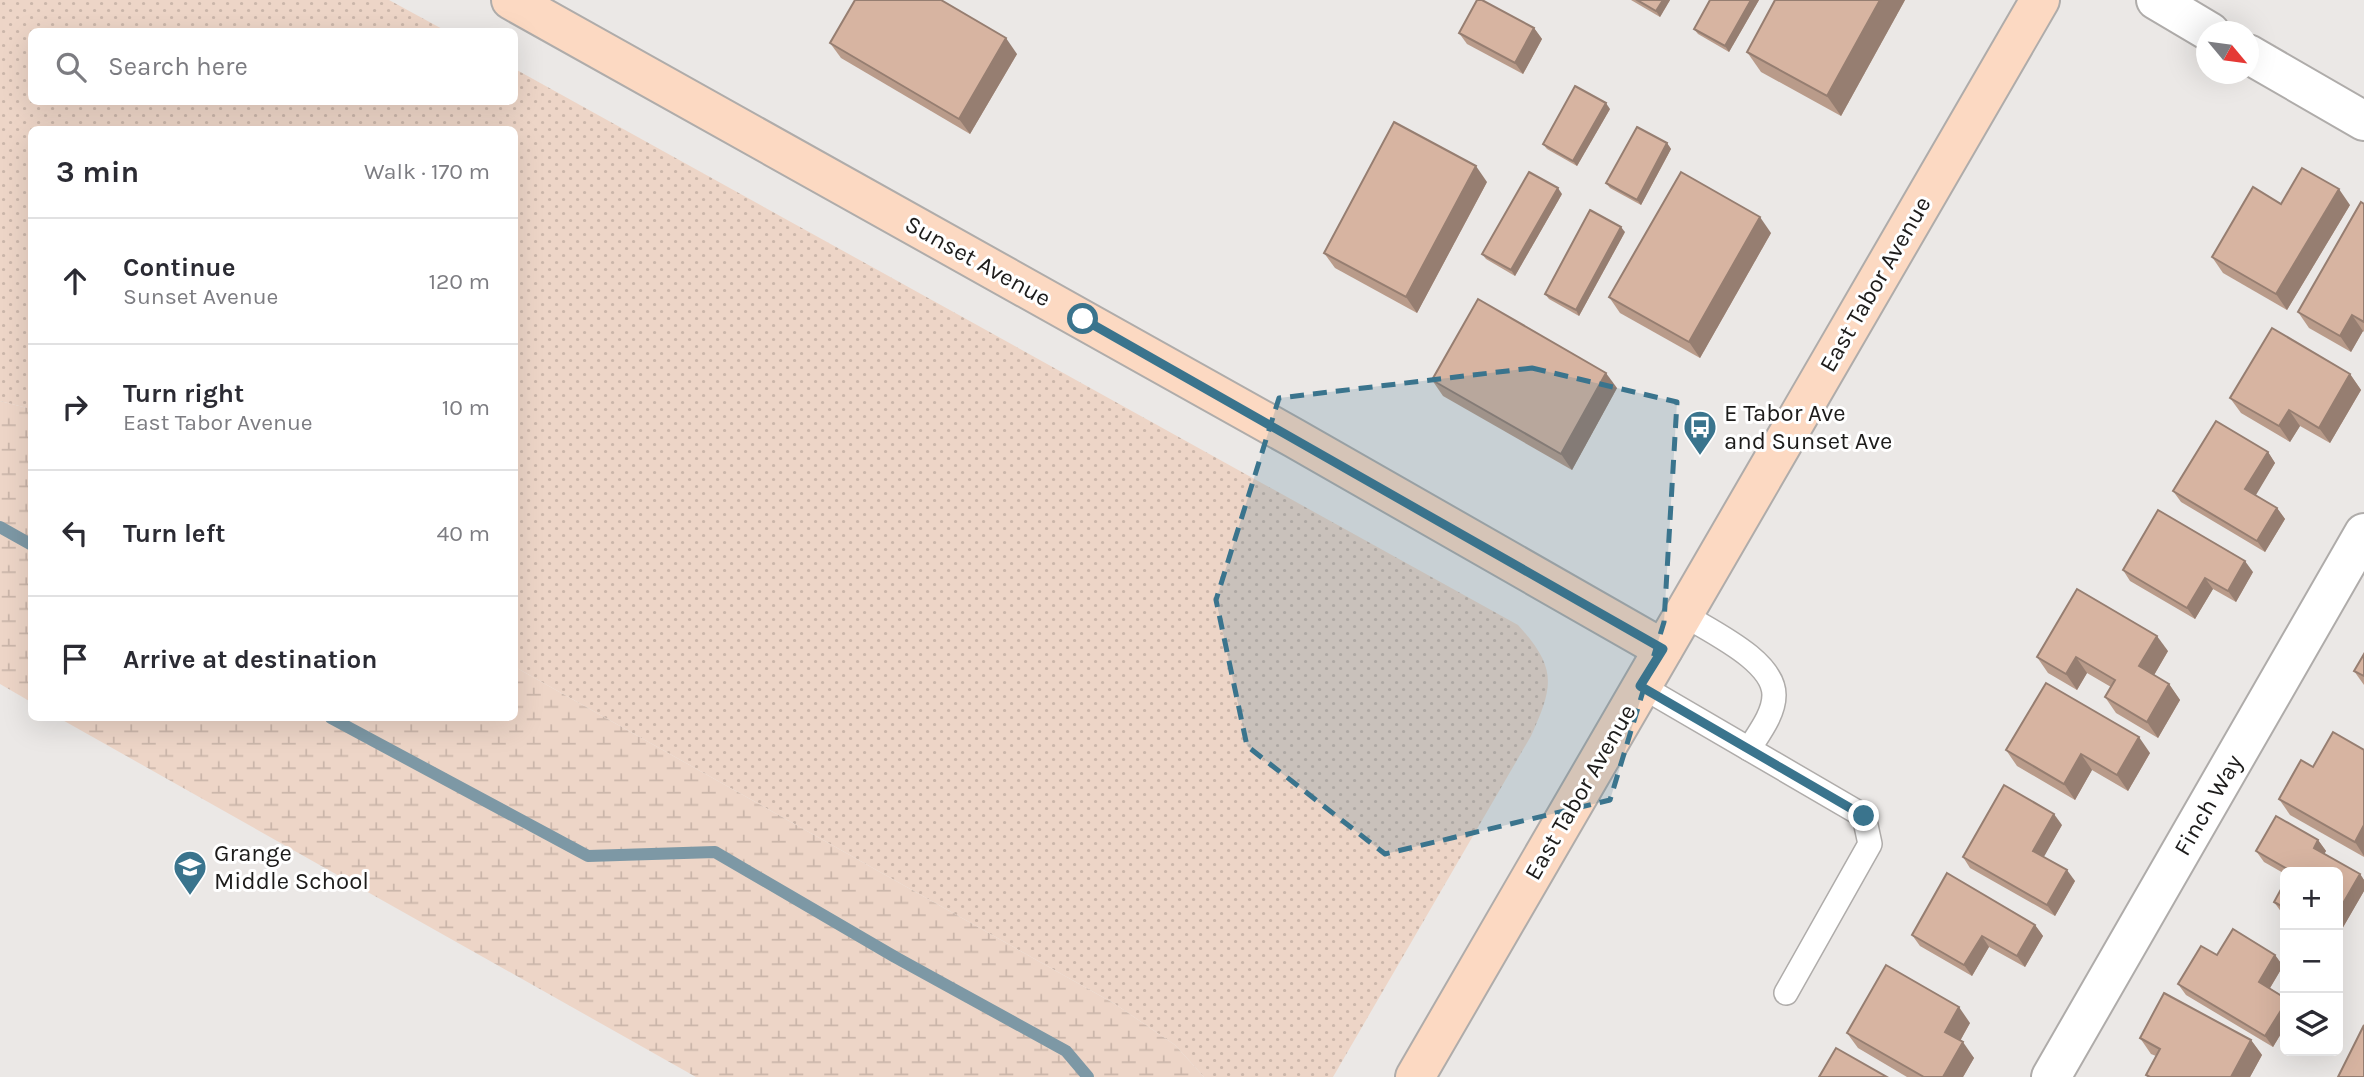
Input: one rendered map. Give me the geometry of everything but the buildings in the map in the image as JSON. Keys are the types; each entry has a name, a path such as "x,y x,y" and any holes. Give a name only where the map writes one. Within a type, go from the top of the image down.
{"main road":[{"name":"Sunset Avenue","path":"511,0 1189,379 1663,649"},
{"name":"East Tabor Avenue","path":"1416,1077 1640,686 2040,0"}],"street":[{"path":"2156,0 2196,24"},
{"path":"2259,60 2364,121"},
{"name":"Finch Way","path":"2051,1077 2364,533"}],"lane":[{"path":"1683,614 1755,660 1769,675 1774,695 1769,715 1749,749"},
{"path":"1640,686 1864,816 1870,844 1786,993"}],"highlighted area":[{"path":"1532,368 1677,402 1664,622 1610,800 1385,854 1247,746 1216,600 1279,398"}],"green space":[{"path":"0,0 389,0 440,28 28,28 28,105 518,105 518,71 1518,625 1540,653 1548,678 1547,690 1531,736 1333,1077 1204,1077 1175,1045 1115,1004 518,669 518,126 28,126 28,408 0,401"},
{"path":"0,401 28,408 28,700 0,684"},
{"path":"518,669 1115,1004 1175,1045 1204,1077 696,1077 64,721 518,721"}],"waterway":[{"path":"0,527 28,543"},
{"path":"337,721 588,856 715,852 895,957 1066,1051 1088,1077"}],"place":[{"name":"E Tabor Ave and Sunset Ave","path":"1700,457"},
{"name":"Grange Middle School","path":"190,897"}],"route":[{"path":"1083,319 1663,649 1640,686 1864,816"}]}
